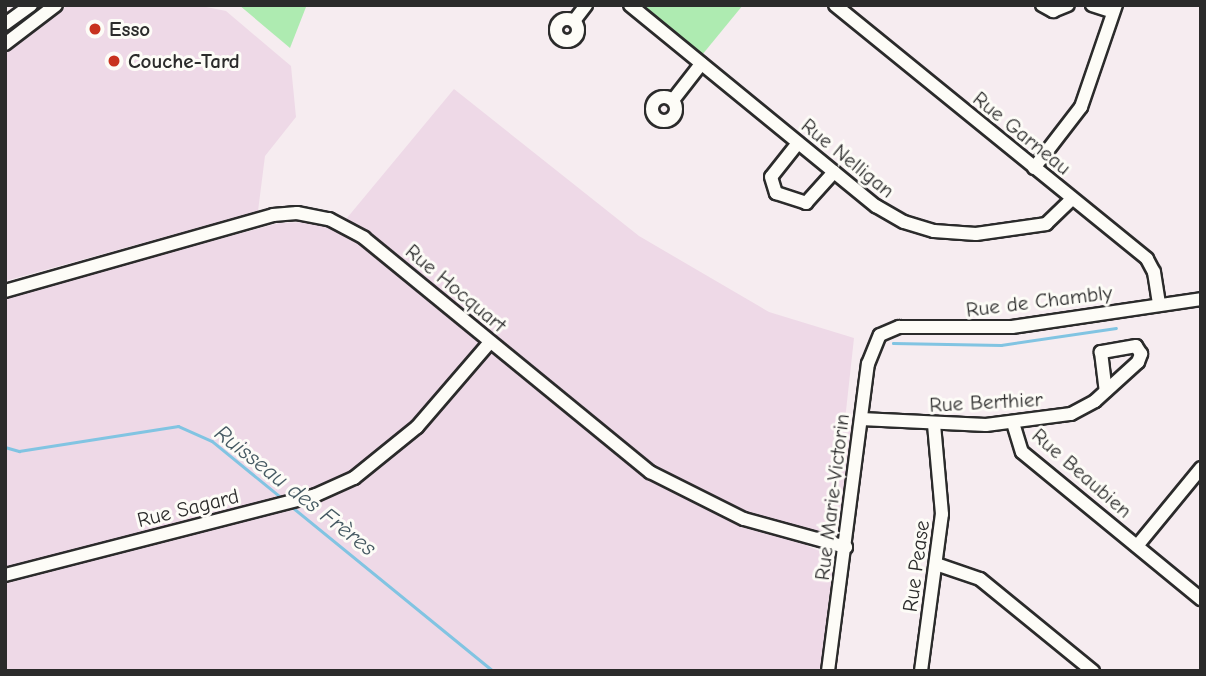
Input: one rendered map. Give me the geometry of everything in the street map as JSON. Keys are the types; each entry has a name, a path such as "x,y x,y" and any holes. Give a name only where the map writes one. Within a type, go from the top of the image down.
{"street":[{"path":"5,24 31,5"},
{"path":"5,44 41,10 56,5"},
{"path":"573,21 586,5"},
{"name":"Rue Nelligan","path":"630,5 834,172 896,219 943,233 976,234 1046,224 1072,199"},
{"name":"Rue Garneau","path":"835,5 1149,262 1159,305"},
{"path":"1042,5 1053,11 1068,5"},
{"path":"1034,168 1081,107 1114,9 1092,5"},
{"path":"673,100 701,64"},
{"path":"798,143 771,177 776,193 806,203 834,172"},
{"name":"Rue Hocquart","path":"5,290 265,217 305,214 337,222 358,233 666,482 744,519 846,547"},
{"name":"Rue de Chambly","path":"883,332 900,327 1012,327 1201,299"},
{"name":"Rue Marie-Victorin","path":"828,671 870,350 883,332"},
{"name":"Rue Sagard","path":"5,575 316,495 354,478 417,427 490,342"},
{"name":"Rue Berthier","path":"861,419 934,425 1013,423 1072,414 1106,391"},
{"name":"Rue Beaubien","path":"1013,423 1022,452 1201,599"},
{"name":"Rue Pease","path":"921,671 942,509 935,474 934,425"},
{"path":"1137,547 1201,468"},
{"path":"936,564 980,579 1093,671"}],"shaded area":[{"path":"68,5 196,5 226,11 291,66 296,117 265,156 258,211 5,281 5,54"},
{"path":"454,89 639,236 769,312 854,338 845,420 851,428 840,518 831,532 810,530 807,546 827,554 834,569 820,671 5,671 5,296 279,223 308,222 337,230"}],"green space":[{"path":"239,5 304,5 306,7 290,48"},
{"path":"643,5 743,5 702,55"}],"waterway":[{"path":"893,343 1001,345 1116,328"},
{"name":"Ruisseau des Frères","path":"5,447 19,451 178,426 212,441 283,499"},
{"name":"Ruisseau des Frères","path":"291,506 493,671"}],"place":[{"name":"Esso","path":"95,29"},
{"name":"Couche-Tard","path":"114,61"}]}
